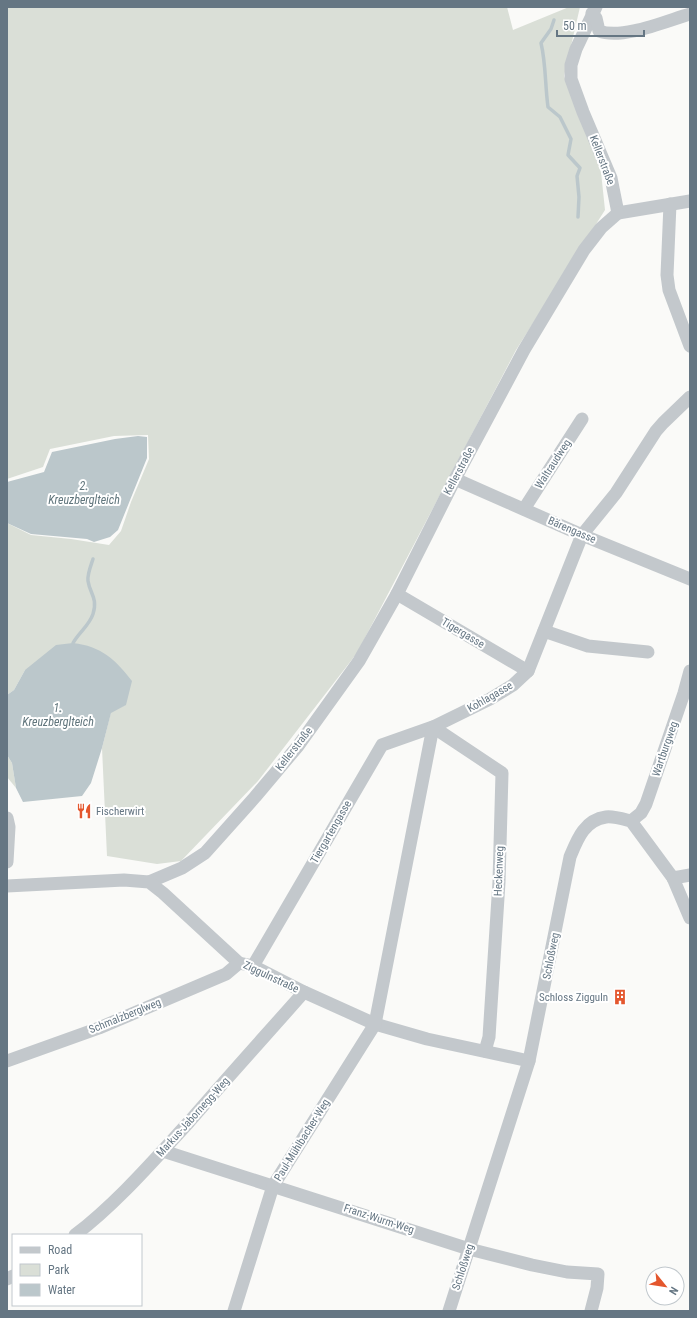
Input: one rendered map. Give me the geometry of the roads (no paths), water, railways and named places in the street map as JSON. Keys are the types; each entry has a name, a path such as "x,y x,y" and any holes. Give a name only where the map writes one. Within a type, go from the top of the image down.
{"street":[{"path":"594,10 599,31 607,34 628,33 690,14"},
{"name":"Kellerstraße","path":"149,882 182,868 205,853 298,746 359,661 397,594 455,479 524,350 584,250 601,228 618,213 611,178 570,79 571,65 576,49 594,10"},
{"path":"618,213 690,200"},
{"path":"670,204 667,275 669,290 690,346"},
{"name":"Kohlagasse","path":"433,726 490,699 513,685 528,671 582,535 616,493 656,431 690,397"},
{"name":"Waltraudweg","path":"524,510 582,419"},
{"name":"Bärengasse","path":"455,479 582,535 690,579"},
{"name":"Tigergasse","path":"397,594 528,671"},
{"path":"544,631 588,646 648,652"},
{"name":"Wartburgweg","path":"630,821 641,813 646,804 684,693 690,671"},
{"path":"375,1024 433,726"},
{"name":"Tiergartengasse","path":"253,966 382,745 433,726"},
{"name":"Heckenweg","path":"433,726 502,773 499,882 488,1037 485,1051"},
{"name":"Schloßweg","path":"449,1311 529,1061 570,857 575,844 585,827 596,820 606,817 630,821"},
{"path":"7,818 9,827 7,862"},
{"path":"630,821 673,878 690,918"},
{"path":"673,878 690,875"},
{"path":"7,886 124,880 149,882"},
{"name":"Ziggulnstraße","path":"149,882 239,963 253,966 304,992 375,1024 427,1039 529,1061"},
{"name":"Schmalzberglweg","path":"7,1061 98,1028 219,977 226,974 239,963"},
{"name":"Markus-Jabornegg-Weg","path":"75,1234 122,1193 163,1151 304,992"},
{"name":"Paul-Mühlbacher-Weg","path":"234,1311 273,1186 375,1024"},
{"name":"Franz-Wurm-Weg","path":"163,1151 469,1249 567,1272 598,1274 597,1288 591,1311"}],"water":[{"name":"2. Kreuzberglteich","path":"138,436 147,437 147,458 118,530 110,537 94,542 87,539 31,534 7,523 7,482 44,472 52,452 115,439"},
{"name":"1. Kreuzberglteich","path":"73,643 92,647 100,651 107,655 126,673 132,681 126,705 111,713 91,783 82,796 23,802 16,788 12,763 7,755 7,695 14,690 25,670 56,645"}],"waterway":[{"path":"554,20 551,29 541,43 544,59 548,107 560,117 571,139 568,155 580,168 577,176 579,197 578,217"},
{"path":"73,643 89,622 93,614 95,604 88,579 89,570 93,559"}],"place":[{"name":"Fischerwirt","path":"84,811"},
{"name":"Schloss Zigguln","path":"620,997"}]}
